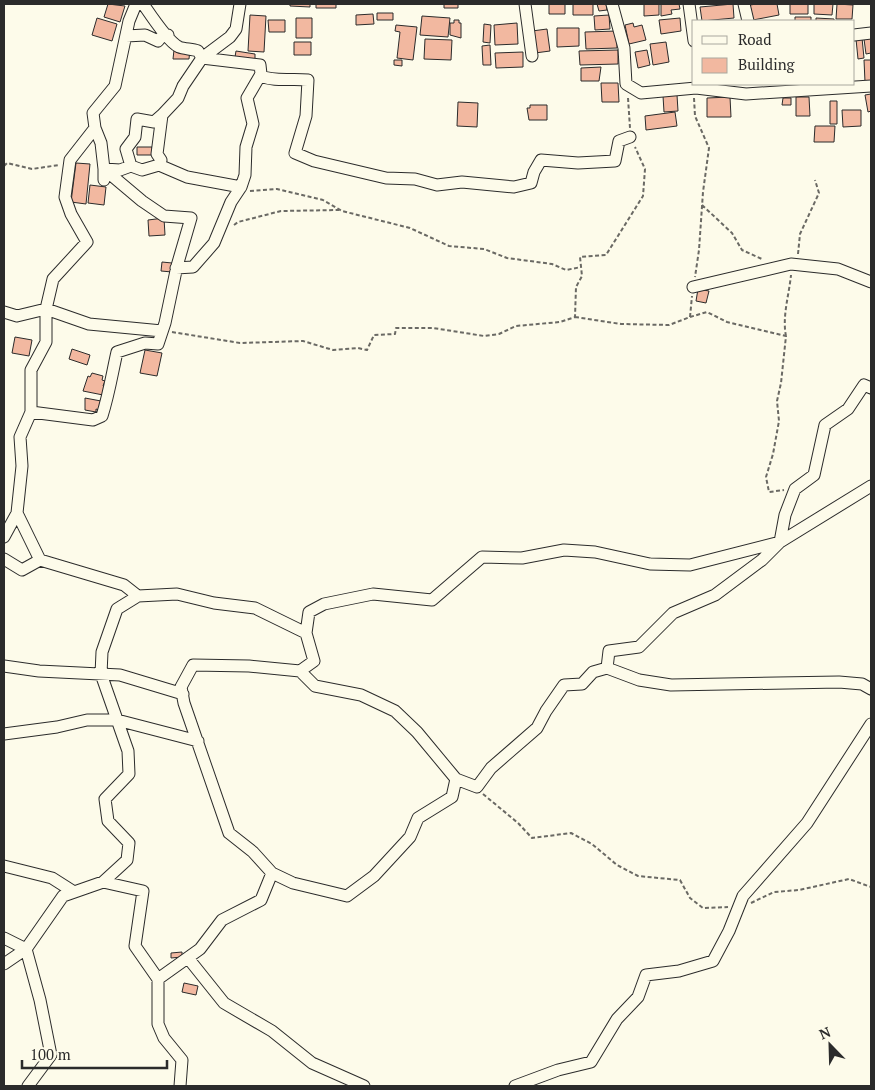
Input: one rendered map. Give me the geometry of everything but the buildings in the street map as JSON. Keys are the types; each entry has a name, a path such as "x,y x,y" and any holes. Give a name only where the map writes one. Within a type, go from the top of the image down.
{"street":[{"path":"104,174 102,143 95,128 93,113 115,86 126,36 136,4"},
{"path":"144,4 154,22 179,47 198,51 202,58"},
{"path":"131,166 126,149 135,137 137,119 154,122 178,98 182,86 207,52 220,46 236,29 240,4"},
{"path":"525,4 532,56"},
{"path":"612,4 624,48 626,84 641,93 697,86 746,94 871,86"},
{"path":"689,4 692,26"},
{"path":"744,4 748,20"},
{"path":"855,35 871,33"},
{"path":"126,36 145,35 158,41 162,36 168,35"},
{"path":"176,268 193,267 214,242 239,190 245,175 246,147 253,124 247,98 260,76 260,65 202,58"},
{"path":"260,76 272,81 292,78 308,80 306,116 295,153 314,161 386,178 415,180 437,185 462,182 514,187 531,183 534,172 541,160 578,164 615,161 619,140 630,137"},
{"path":"158,165 161,160 157,154 162,115"},
{"path":"4,537 17,513 22,466 20,437 31,412 30,370 46,342 46,309 53,279 87,242 71,214 65,197 70,160 95,128"},
{"path":"104,174 131,166 142,170 158,165 187,177 239,190"},
{"path":"31,412 93,420 102,416 111,390 110,374 117,352 145,343 158,344 162,331 176,268 191,218 164,216 104,174"},
{"path":"693,287 797,265 838,270 871,282"},
{"path":"4,312 17,316 46,309 89,324 162,331"},
{"path":"780,542 785,515 795,489 814,475 825,425 848,409 864,385 871,388"},
{"path":"607,668 610,651 639,647 673,613 715,595 762,560 780,542 871,486"},
{"path":"17,513 40,560"},
{"path":"300,671 314,661 306,633 309,612 324,604 373,594 432,600 482,557 522,558 564,550 594,552 650,564 690,565 780,542"},
{"path":"4,559 22,570 40,560 124,585 138,596"},
{"path":"4,964 26,949 63,896 103,882 127,860 129,843 108,821 105,799 129,774 128,751 101,674 102,652 117,609 138,596 177,594 214,603 255,608 306,633"},
{"path":"456,779 452,797 418,818 410,837 405,843 374,876 347,896 292,884 272,873 253,852 228,833 181,688 193,665 248,666 300,671 315,686 361,695 395,711 417,732 456,779 477,787 490,768 537,728 546,711 564,686 582,684 593,672 607,668 639,680 671,685 839,682 862,684 871,689"},
{"path":"4,666 39,671 120,675 183,694"},
{"path":"4,734 57,727 86,720 117,720 198,741"},
{"path":"515,1086 558,1070 591,1062 617,1019 638,997 646,975 679,971 713,961 729,931 742,896 807,823 871,724"},
{"path":"4,866 52,878 74,892"},
{"path":"158,979 200,949 222,920 261,900 272,873"},
{"path":"103,882 143,891 135,946 158,979 158,1024 164,1038 182,1060 180,1086"},
{"path":"4,938 26,949 40,1000 51,1055 28,1086"},
{"path":"188,958 224,1003 272,1030 312,1063 364,1086"}],"path":[{"path":"575,317 576,287 582,276 580,257 606,255 643,196 645,169 630,137 626,84"},
{"path":"690,317 700,250 702,205 708,148 695,116 694,94 697,86"},
{"path":"4,162 32,168 52,165 69,166"},
{"path":"4,166 8,163"},
{"path":"795,489 769,492 766,477 773,454 779,422 777,400 781,383 786,336 783,322 788,304 792,273 797,265 800,234 819,193 815,180"},
{"path":"239,190 277,189 323,200 340,210"},
{"path":"702,205 732,233 742,250 762,259"},
{"path":"228,229 238,222 281,211 340,210 410,228 449,246 484,249 507,258 552,264 566,270 582,267"},
{"path":"162,331 184,332 240,343 303,341 333,350 358,348 367,350 374,335 395,334 396,328 433,328 484,336 499,334 516,326 560,322 575,317 621,324 669,326 707,312 727,322 786,336"},
{"path":"477,787 532,838 571,832 592,844 617,865 638,876 680,880 690,898 703,908 726,906 737,909 774,892 799,890 849,879 870,886 871,883"}]}
